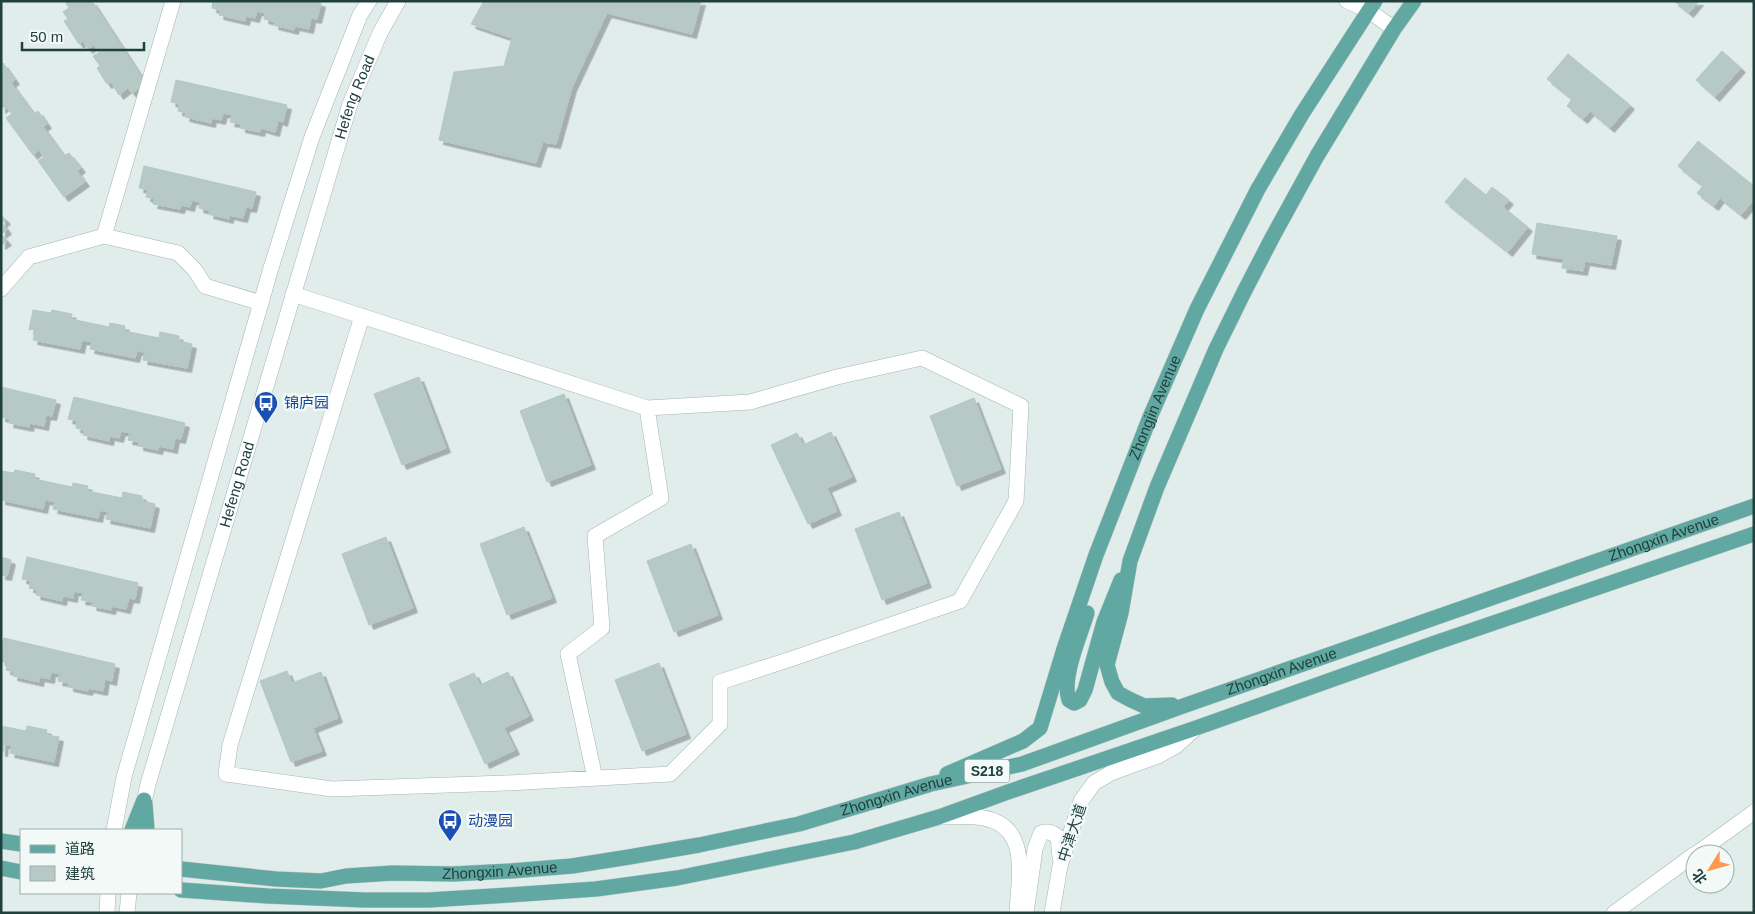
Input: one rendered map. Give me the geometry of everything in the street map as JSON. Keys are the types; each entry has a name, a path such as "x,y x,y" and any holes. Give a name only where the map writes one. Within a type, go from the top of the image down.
{"main road":[{"path":"1096,555 1090,602 1066,685 1069,700 1074,703 1080,700 1085,690 1104,622 1130,561 1157,487 1216,349 1272,238 1317,156 1394,29 1414,1"},
{"name":"Zhongjin Avenue","path":"931,784 951,772 1023,741 1040,728 1096,555 1150,417 1197,309 1258,189 1302,114 1372,6"},
{"name":"Zhongxin Avenue","path":"183,868 276,879 321,881 346,876 473,873 572,866 690,847 799,824 931,784 1022,764 1186,704 1754,506"},
{"name":"Zhongxin Avenue","path":"184,890 268,896 430,900 596,889 677,878 854,842 939,817 1432,644 1754,534"},
{"path":"1130,561 1121,613 1106,665 1112,682 1118,693 1144,706 1186,704"},
{"path":"132,829 144,800"},
{"path":"144,800 147,829"},
{"path":"1,841 20,844"},
{"path":"1,868 20,872"}],"street":[{"path":"104,236 173,1"},
{"name":"Hefeng Road","path":"114,829 121,792 176,592 312,137 360,15 369,1"},
{"name":"Hefeng Road","path":"138,829 144,800 350,104 380,33 398,1"},
{"path":"1347,1 1372,6 1394,29"},
{"path":"1,289 29,257 104,236 178,253 195,270 205,286 261,303"},
{"path":"293,294 362,316 647,408 750,402 836,377 922,358 1021,406 1016,501 960,601 720,682 720,724 670,774 506,783 332,789 226,774 230,745 362,316"},
{"path":"595,778 568,654 602,628 595,536 661,498 647,408"},
{"name":"中津大道","path":"1052,913 1060,866 1081,801 1094,783 1111,773 1158,756 1176,746 1196,728"},
{"path":"103,829 121,792"},
{"path":"121,792 122,829"},
{"path":"1709,844 1754,812"},
{"path":"939,817 976,817 990,820 1007,829 1015,838 1019,862 1017,913"},
{"path":"1026,913 1035,849 1041,833 1046,831 1058,837 1060,844 1060,866"},
{"path":"1614,913 1685,861"},
{"path":"107,913 108,894"},
{"path":"127,913 129,894"}],"building":[{"path":"65,1 92,1 146,84 132,93 128,88 119,95 111,82 107,84 97,68 100,66 93,56 99,53 94,45 88,49 83,41 79,44 64,21 68,19 63,12 69,8"},
{"path":"213,1 315,1 321,3 317,19 311,18 309,29 295,26 294,30 274,25 275,22 264,19 265,13 257,11 255,18 246,16 245,21 219,15 220,10 212,8"},
{"path":"484,1 701,1 692,34 607,13 572,87 556,144 543,142 536,163 439,140 454,72 504,66 512,38 471,24"},
{"path":"1674,1 1699,1 1689,13"},
{"path":"1722,51 1741,68 1715,97 1696,80"},
{"path":"1568,54 1630,105 1610,128 1590,111 1583,119 1567,106 1572,99 1547,79"},
{"path":"3,63 15,80 11,83 34,114 38,111 47,124 43,127 64,156 69,153 81,168 77,171 85,182 64,197 38,161 44,157 39,150 33,155 6,118 12,114 5,106 1,109 1,65"},
{"path":"176,80 287,105 283,122 278,120 275,132 261,128 260,132 241,128 241,124 230,122 232,115 223,113 221,120 212,118 211,123 185,117 186,113 178,111 179,104 171,102"},
{"path":"1698,141 1754,186 1754,200 1741,215 1720,198 1714,206 1697,193 1703,186 1678,166"},
{"path":"144,166 256,192 252,208 246,207 243,218 229,215 229,219 209,214 210,211 199,208 200,202 192,200 190,207 181,205 180,209 153,204 155,199 146,197 148,190 139,188"},
{"path":"1465,178 1486,195 1492,187 1509,200 1503,207 1528,227 1508,252 1445,202"},
{"path":"1,215 6,220 2,223 7,230 1,234"},
{"path":"1537,223 1617,236 1611,265 1585,261 1583,271 1562,268 1564,259 1532,254"},
{"path":"1,234 7,241 1,245"},
{"path":"33,310 51,313 52,310 72,314 71,319 109,327 110,323 125,326 124,331 159,338 160,332 179,336 179,341 192,344 187,368 143,360 145,352 137,351 135,358 90,349 92,342 82,340 80,349 33,340 36,329 29,330"},
{"path":"419,377 446,448 402,465 374,394"},
{"path":"1,387 56,400 52,416 46,415 44,426 30,423 29,427 9,423 10,419 1,417"},
{"path":"564,394 591,465 547,482 520,411"},
{"path":"74,397 185,423 181,439 175,438 173,449 159,446 158,450 139,446 139,442 128,440 130,433 121,431 119,438 110,436 109,441 83,435 84,430 76,428 77,421 68,419"},
{"path":"974,398 1001,469 957,486 930,416"},
{"path":"831,432 852,477 827,488 837,511 808,524 771,445 797,433 803,445"},
{"path":"15,470 35,474 34,479 72,487 73,483 88,486 87,491 122,498 123,492 142,496 142,501 155,504 150,528 106,519 108,512 100,510 98,518 53,509 55,502 45,500 43,509 1,500 1,471 14,473"},
{"path":"899,512 927,583 882,600 855,529"},
{"path":"524,527 552,598 507,615 480,544"},
{"path":"386,537 413,608 369,625 342,554"},
{"path":"691,544 718,615 674,632 647,561"},
{"path":"1,557 11,560 7,576 1,575"},
{"path":"27,557 138,583 135,599 129,598 126,609 112,606 111,610 92,606 93,602 81,600 83,593 74,591 73,598 63,596 62,601 36,595 37,590 29,588 31,581 22,579"},
{"path":"4,638 115,664 112,681 105,679 103,691 89,688 88,691 69,687 69,683 58,681 60,674 51,672 50,679 40,677 39,682 13,676 14,672 6,670 7,663 1,661 1,649"},
{"path":"659,663 686,734 642,751 615,680"},
{"path":"287,671 292,683 321,672 338,718 313,728 322,751 291,762 260,681"},
{"path":"508,672 529,716 504,728 515,750 485,764 449,684 474,673 480,685"},
{"path":"1,726 26,731 27,726 47,730 46,735 59,737 54,762 10,753 12,746 4,744 3,752 1,752"}],"place":[{"name":"锦庐园","path":"266,424"},
{"name":"动漫园","path":"450,842"}]}
